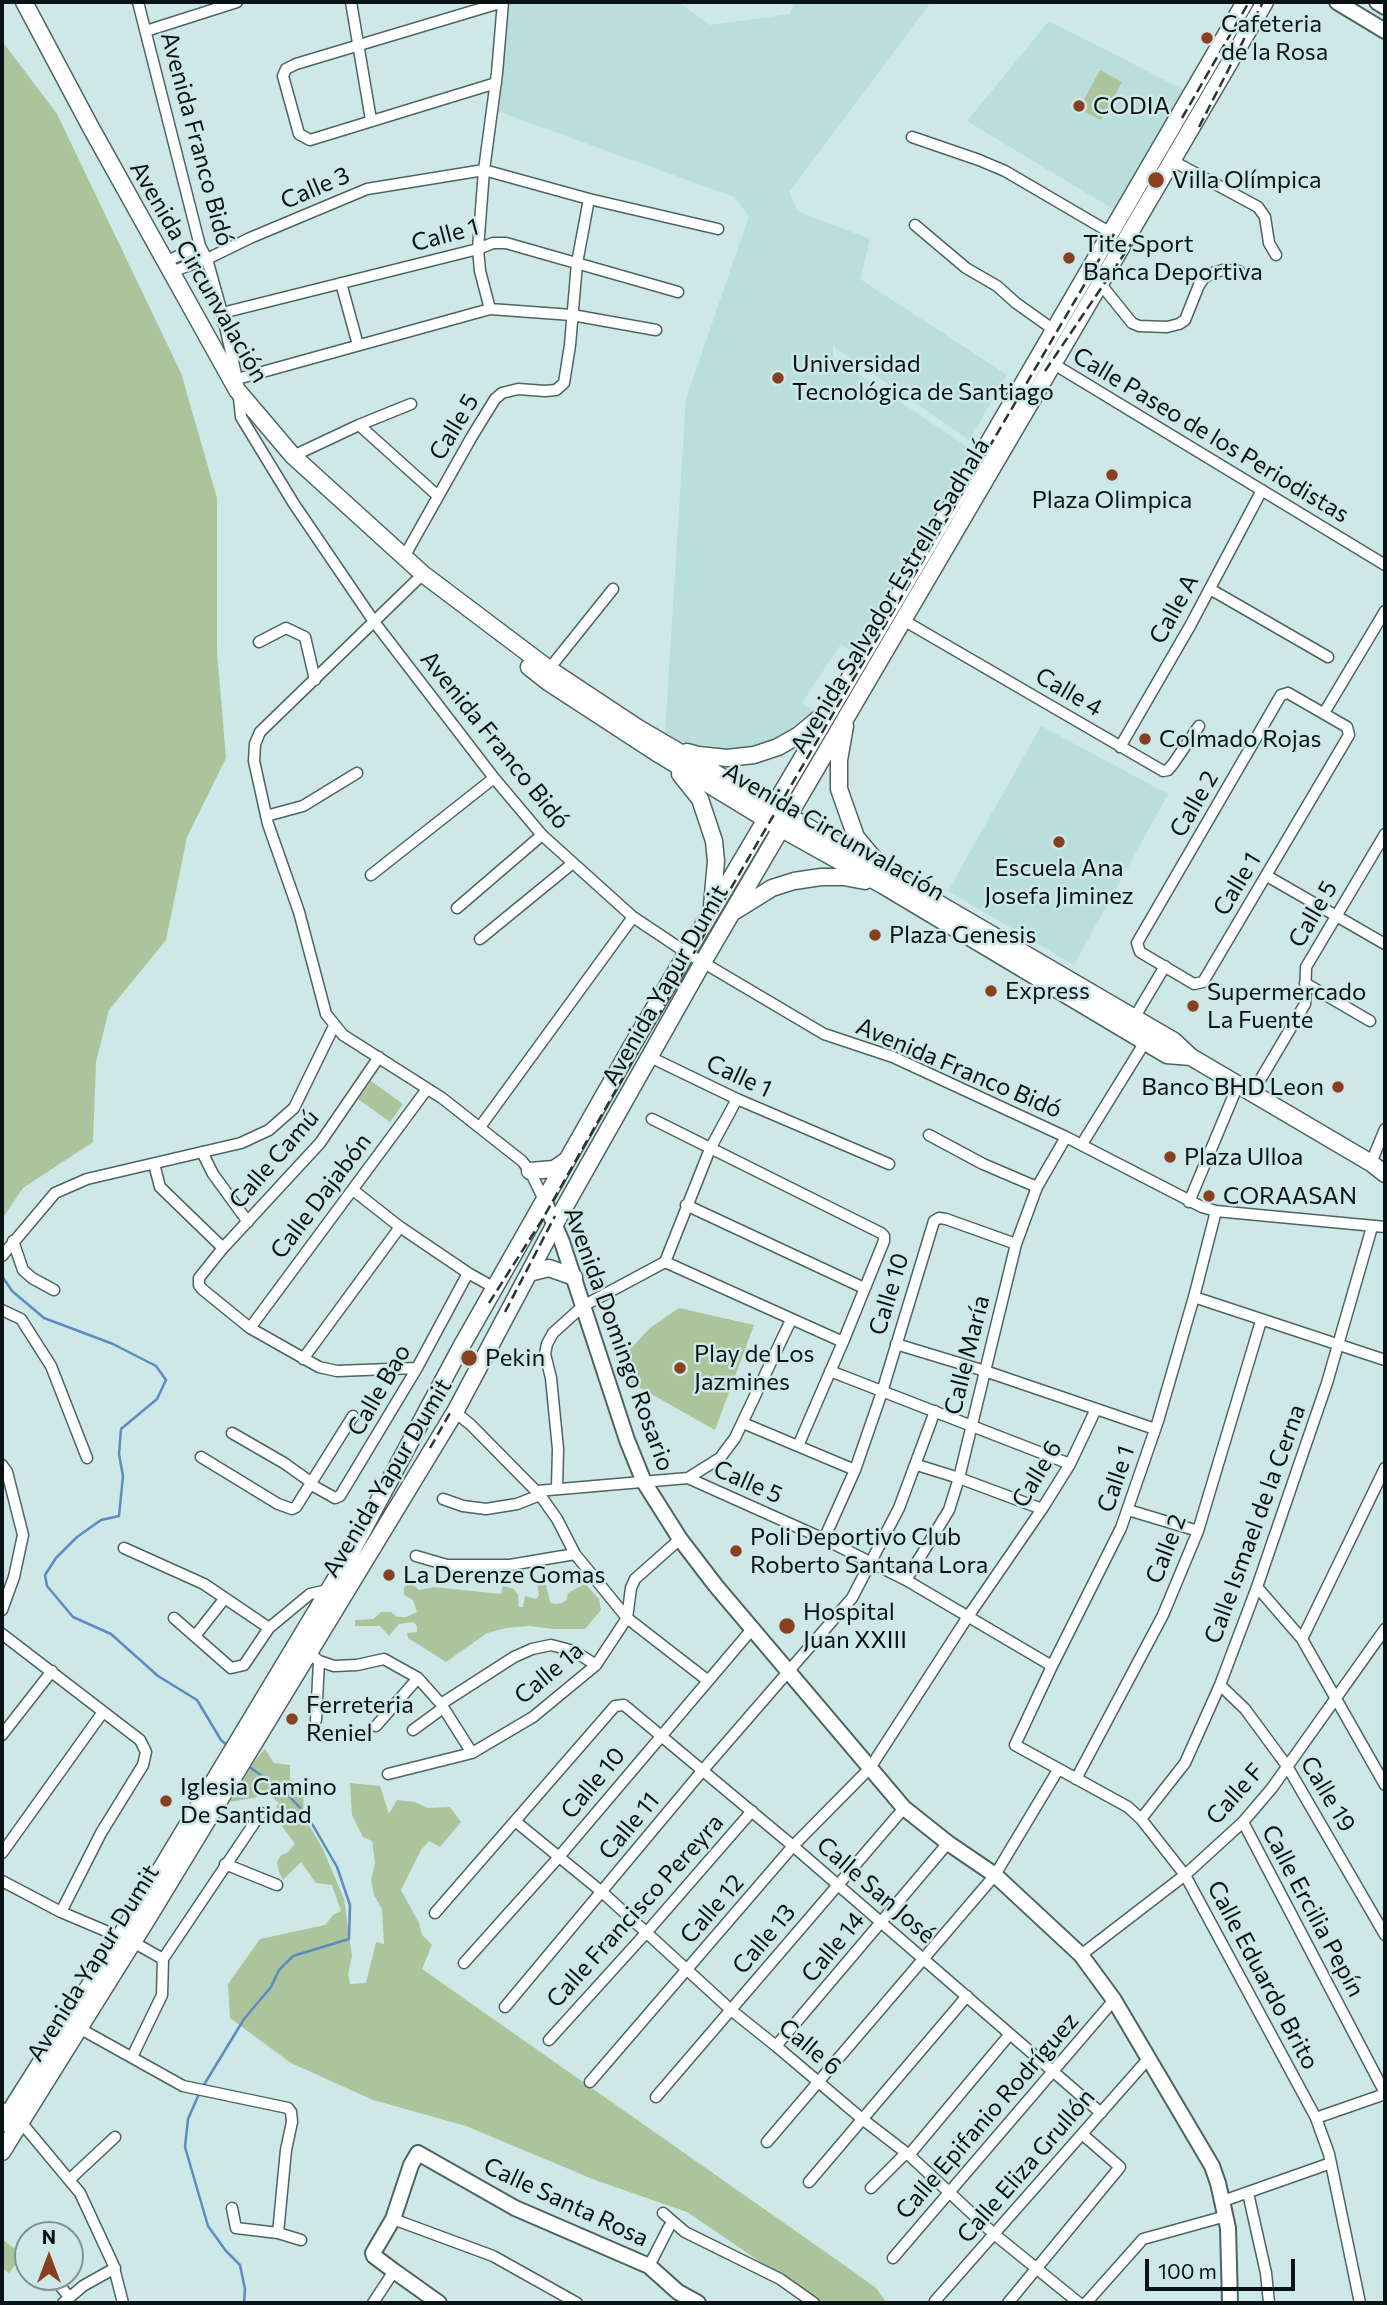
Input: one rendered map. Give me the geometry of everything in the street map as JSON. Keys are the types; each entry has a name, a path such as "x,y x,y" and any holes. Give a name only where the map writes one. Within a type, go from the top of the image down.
{"main road":[{"name":"Avenida Circunvalación","path":"24,2 168,267 237,385 293,457 423,574 663,750"},
{"name":"Avenida Salvador Estrella Sadhalá","path":"777,817 842,707 1054,330 1245,2"},
{"name":"Avenida Salvador Estrella Sadhalá","path":"842,707 903,620 1265,2"},
{"path":"1337,2 1385,31"},
{"path":"1377,2 1385,7"},
{"name":"Avenida Circunvalación","path":"473,613 518,658 548,682 1130,1025 1174,1041 1191,1057 1371,1163 1385,1174"},
{"path":"663,750 727,758 754,755 778,747 842,707"},
{"path":"842,707 839,789 856,837 887,881"},
{"path":"663,750 700,799 709,821 715,841 716,860 712,912"},
{"name":"Avenida Yapur Dumit","path":"2,2152 8,2117 127,1939 219,1787 265,1709 433,1398 544,1200 687,953 777,817"},
{"name":"Avenida Yapur Dumit","path":"265,1709 314,1657 454,1412 555,1224 730,915 777,817"},
{"path":"730,915 772,888 794,881 844,877 887,881"},
{"name":"Avenida Circunvalación","path":"1130,1025 1145,1042 1167,1055 1191,1057"},
{"path":"530,1171 554,1169 569,1158"},
{"name":"Avenida Domingo Rosario","path":"544,1200 574,1276 627,1440 644,1482 680,1539 716,1586 904,1808 995,1875 1081,1955 1114,2000 1212,2166 1224,2209 1230,2303"},
{"path":"529,1273 549,1268 574,1276"},
{"name":"Avenida Yapur Dumit","path":"8,2117 79,2028 127,1939"},
{"name":"Calle Santa Rosa","path":"393,2219 418,2153 515,2208 649,2266 675,2297 698,2303"},
{"path":"393,2219 374,2250 374,2256 437,2303"}],"street":[{"name":"Avenida Franco Bidó","path":"138,2 200,246 222,313 241,417 258,449 375,623 494,778 542,835 633,917 687,953 824,1034 893,1058 1082,1144 1189,1202 1216,1211 1385,1227"},
{"path":"146,31 237,2"},
{"path":"351,2 372,120"},
{"path":"490,309 480,271 478,249 484,170 496,83 503,2 296,64 286,69 283,82 299,134 310,140 496,83"},
{"path":"912,137 1005,172 1111,233"},
{"path":"1171,160 1258,207 1265,217 1269,243 1276,255"},
{"path":"484,170 589,199 718,229"},
{"name":"Calle 3","path":"168,267 206,259 367,189 484,170"},
{"name":"Calle 5","path":"404,557 495,399 502,393 518,389 556,390 564,383 577,263 589,199"},
{"path":"915,225 966,268 997,286 1054,330"},
{"name":"Calle 1","path":"222,313 493,243 506,243 678,292"},
{"path":"168,267 200,246"},
{"path":"1099,282 1132,323 1167,327 1185,320 1204,278 1223,270 1238,271"},
{"path":"341,283 358,345"},
{"path":"237,385 358,345 490,309 572,315 656,330"},
{"name":"Calle Paseo de los Periodistas","path":"1052,363 1385,565"},
{"path":"293,457 359,425 411,404"},
{"path":"359,425 438,496"},
{"name":"Calle A","path":"1120,747 1210,589 1262,490"},
{"name":"Avenida Domingo Rosario","path":"423,574 260,732 254,761 266,816 299,912 320,999 334,1026 343,1035 427,1089 522,1161 544,1200"},
{"path":"549,669 613,589"},
{"path":"1210,589 1328,657"},
{"path":"1324,713 1385,611"},
{"name":"Calle 4","path":"903,620 1163,771 1168,770 1199,726"},
{"path":"259,642 286,628 305,637 315,680"},
{"name":"Calle 2","path":"1164,966 1140,952 1137,943 1281,695 1288,693 1324,713"},
{"name":"Calle 1","path":"1164,966 1194,984 1203,982 1349,735 1347,727 1324,713"},
{"path":"266,816 303,806 357,773"},
{"path":"371,875 494,778"},
{"path":"457,908 542,835"},
{"name":"Calle 5","path":"1189,1202 1245,1089 1305,1004 1306,967 1384,840"},
{"path":"480,939 573,863"},
{"path":"1267,876 1385,944"},
{"path":"480,1128 633,917"},
{"path":"1130,1025 1164,966"},
{"path":"1305,983 1370,1021"},
{"path":"54,1290 23,1270 7,1248 55,1193 87,1179 241,1143 269,1130 294,1108 334,1026"},
{"path":"1082,1144 1145,1042"},
{"name":"Calle Camú","path":"250,1328 202,1289 199,1278 223,1248 320,1143 379,1057"},
{"name":"Calle 1","path":"650,1057 737,1099 889,1164"},
{"name":"Calle Dajabón","path":"250,1328 427,1089"},
{"path":"557,1488 558,1448 551,1378 545,1354 547,1344 553,1333 583,1306 665,1262 710,1149 737,1099"},
{"path":"652,1119 881,1233 884,1241 798,1446"},
{"path":"1371,1163 1385,1129"},
{"path":"929,1135 983,1164 1037,1187"},
{"name":"Calle María","path":"906,1580 949,1510 1016,1244 1037,1187 1066,1137"},
{"path":"202,1152 213,1174 248,1222"},
{"path":"154,1164 160,1187 223,1248"},
{"path":"353,1190 400,1227 495,1288"},
{"path":"686,1205 864,1288"},
{"name":"Calle 1","path":"1015,1745 1128,1510 1194,1297 1216,1211"},
{"name":"Calle 10","path":"824,1539 855,1471 934,1222 939,1218 946,1219 1016,1244"},
{"path":"303,1359 400,1227"},
{"name":"Calle Ismael de la Cerna","path":"1140,1819 1185,1763 1220,1685 1257,1587 1339,1344 1372,1227"},
{"path":"665,1262 843,1342"},
{"name":"Calle Bao","path":"311,1483 335,1498 340,1496 417,1368 468,1273"},
{"path":"1194,1297 1385,1360"},
{"path":"2,1310 20,1319 51,1366 87,1458"},
{"path":"688,1478 720,1458 735,1438 790,1320"},
{"name":"Calle 2","path":"1076,1779 1163,1615 1198,1531 1261,1321"},
{"path":"250,1328 319,1367 337,1371 417,1368"},
{"path":"896,1343 1155,1429"},
{"path":"830,1371 1070,1464"},
{"name":"Calle 6","path":"870,1768 967,1618 1042,1509 1070,1464 1096,1409"},
{"path":"788,1673 852,1598 899,1508 935,1411"},
{"path":"454,1412 471,1424 538,1493 557,1519 575,1554 627,1618 707,1680"},
{"path":"201,1457 289,1508 296,1507 353,1416"},
{"path":"743,1423 855,1471"},
{"path":"232,1433 284,1463 311,1483"},
{"path":"2,1465 7,1472 23,1535 2,1610"},
{"path":"916,1465 1042,1509"},
{"path":"1302,1639 1385,1468"},
{"name":"Calle 5","path":"443,1499 463,1506 486,1509 517,1504 538,1493 557,1488 688,1478 824,1539 906,1580 1052,1666"},
{"path":"1128,1510 1198,1531"},
{"name":"Calle 1a","path":"388,1774 472,1753 533,1717 596,1665 627,1618 631,1588 635,1579 680,1539"},
{"path":"124,1548 204,1584 270,1628"},
{"path":"416,1556 447,1565 510,1565 575,1554"},
{"path":"1257,1587 1302,1639 1385,1785"},
{"path":"174,1618 231,1668 237,1668 244,1665 270,1628 310,1594 328,1590"},
{"path":"195,1636 225,1598"},
{"name":"Calle 10","path":"464,1963 558,1858 753,1628"},
{"path":"2,1634 141,1740 146,1752 143,1765 101,1833 61,1912"},
{"name":"Calle F","path":"1081,1955 1185,1874 1243,1822 1272,1788 1384,1635"},
{"path":"413,1730 442,1706 514,1657 532,1649 551,1645 573,1651 596,1665"},
{"path":"317,1720 314,1657 334,1666 358,1665 384,1659 418,1678 442,1706 472,1753"},
{"path":"2,1735 52,1671"},
{"name":"Calle 11","path":"505,2007 788,1673"},
{"path":"376,1726 418,1678"},
{"name":"Calle 19","path":"1220,1685 1245,1709 1287,1766 1385,1935"},
{"name":"Calle San José","path":"515,1821 615,1706 624,1705 662,1734 882,1922 1101,2113"},
{"path":"2,1853 103,1712"},
{"name":"Calle Eduardo Brito","path":"1015,1745 1128,1807 1185,1874 1316,2118 1331,2163 1360,2303"},
{"name":"Calle 12","path":"590,2082 793,1846 870,1768"},
{"path":"767,2142 995,1875 1058,1770"},
{"name":"Calle 13","path":"656,2097 904,1808"},
{"name":"Calle Francisco Pereyra","path":"549,2040 752,1811"},
{"path":"132,2057 162,1995 163,1959 261,1813"},
{"path":"435,1913 515,1821"},
{"name":"Calle 6","path":"515,1821 602,1892 731,2010 861,2119 908,2154 994,2234 1079,2303"},
{"name":"Calle Ercilia Pepín","path":"1243,1822 1385,2094"},
{"name":"Calle 14","path":"776,2046 948,1843"},
{"path":"225,1864 277,1885"},
{"path":"2,1881 61,1912 127,1939 163,1959"},
{"path":"809,2182 967,1996"},
{"name":"Calle Epifanio Rodríguez","path":"893,2259 1114,2000"},
{"path":"79,2028 188,2088 283,2106 291,2112 278,2233"},
{"path":"871,2188 908,2154 1010,2034"},
{"name":"Calle Eliza Grullón","path":"935,2301 1148,2059"},
{"path":"1316,2118 1385,2094"},
{"path":"8,2117 80,2193 115,2267 123,2303"},
{"path":"1008,2303 1120,2167 1082,2134"},
{"path":"69,2180 115,2137"},
{"path":"1086,2303 1143,2239 1224,2209 1248,2193 1331,2163"},
{"path":"1248,2193 1266,2273 1269,2303"},
{"path":"232,2208 236,2228 278,2233 301,2240"},
{"path":"663,2213 685,2232 780,2279 814,2303"},
{"path":"393,2219 493,2256 577,2303"},
{"path":"649,2266 669,2227"},
{"path":"66,2300 83,2286 115,2267"},
{"path":"373,2303 394,2271"}],"shaded area":[{"name":"Universidad Tecnológica de Santiago","path":"508,2 678,2 710,25 790,14 795,2 931,2 789,192 797,211 870,239 860,279 1007,375 969,440 833,346 833,357 972,450 855,655 841,644 802,703 816,713 784,738 758,748 713,751 686,744 665,733 686,399 749,216 734,197 497,111"},
{"name":"CODIA","path":"1049,21 1188,92 1116,211 967,121"},
{"name":"Escuela Ana Josefa Jiminez","path":"1041,726 1168,794 1074,965 948,891"}],"green space":[{"path":"2,41 57,114 181,373 217,498 217,652 226,758 187,837 166,940 109,1010 96,1062 93,1142 23,1188 2,1219"},
{"path":"1100,70 1122,82 1101,120 1079,109"},
{"path":"371,1081 403,1104 390,1122 358,1099"},
{"name":"Play de Los Jazmines","path":"679,1308 754,1325 715,1430 621,1377 621,1359 650,1328"},
{"path":"409,1581 419,1590 434,1587 501,1594 503,1586 514,1589 518,1595 519,1607 523,1607 525,1596 536,1599 539,1596 537,1583 546,1585 550,1602 555,1604 562,1603 567,1599 568,1593 585,1584 599,1599 601,1610 585,1629 530,1626 487,1633 446,1662 408,1638 407,1633 417,1632 417,1626 413,1622 399,1624 389,1636 380,1626 355,1626 355,1620 373,1619 381,1612 406,1617 417,1612 413,1600 404,1595 404,1588"},
{"path":"265,1749 274,1763 290,1765 290,1779 303,1787 304,1817 323,1849 344,1899 352,1956 348,1974 350,1984 366,1983 376,1942 384,1944 382,1909 374,1895 371,1880 375,1863 372,1841 363,1837 352,1815 350,1783 380,1786 389,1814 397,1800 415,1802 428,1808 450,1807 461,1822 440,1847 429,1841 421,1850 401,1890 419,1923 422,1935 432,1945 422,1969 844,2265 876,2288 887,2303 821,2303 687,2212 595,2180 466,2126 373,2100 291,2063 230,2018 228,1984 260,1939 325,1925 333,1915 341,1911 332,1885 316,1883 301,1862 283,1880 277,1862 281,1855 287,1853 295,1844 281,1825 276,1807 279,1803 269,1795 230,1802"},
{"path":"2,2239 14,2248 14,2267 9,2273 2,2268"}],"waterway":[{"path":"2,1276 12,1291 44,1318 113,1344 156,1366 166,1380 157,1399 121,1429 119,1454 123,1476 119,1516 101,1520 77,1537 56,1558 45,1575 47,1586 73,1617 111,1634 158,1676 197,1700 221,1740 229,1747"},
{"path":"202,2088 244,2019 271,1987 279,1970 293,1956 349,1939 350,1905 337,1867 307,1815 285,1792 248,1766"},
{"path":"199,2094 188,2119 185,2147 208,2226 240,2265 245,2289 244,2303"}],"railway":[{"path":"1182,118 1249,2"},
{"path":"1199,127 1263,2"},
{"path":"489,1303 542,1220 724,900 1114,234"},
{"path":"1045,371 1131,244"},
{"path":"505,1312 555,1216"},
{"path":"414,1439 434,1404"},
{"path":"430,1448 450,1413"}],"place":[{"name":"Cafeteria de la Rosa","path":"1207,38"},
{"name":"CODIA","path":"1079,106"},
{"name":"Villa Olímpica","path":"1156,180"},
{"name":"Tite Sport Banca Deportiva","path":"1069,258"},
{"name":"Universidad Tecnológica de Santiago","path":"778,378"},
{"name":"Plaza Olimpica","path":"1112,475"},
{"name":"Colmado Rojas","path":"1145,739"},
{"name":"Escuela Ana Josefa Jiminez","path":"1059,842"},
{"name":"Plaza Genesis","path":"875,935"},
{"name":"Express","path":"991,991"},
{"name":"Supermercado La Fuente","path":"1193,1006"},
{"name":"Banco BHD Leon","path":"1338,1087"},
{"name":"Plaza Ulloa","path":"1170,1157"},
{"name":"CORAASAN","path":"1209,1196"},
{"name":"Pekin","path":"469,1358"},
{"name":"Play de Los Jazmines","path":"680,1368"},
{"name":"Poli Deportivo Club Roberto Santana Lora","path":"736,1551"},
{"name":"La Derenze Gomas","path":"389,1575"},
{"name":"Hospital Juan XXIII","path":"787,1626"},
{"name":"Ferreteria Reniel","path":"292,1719"},
{"name":"Iglesia Camino De Santidad","path":"166,1801"}]}
